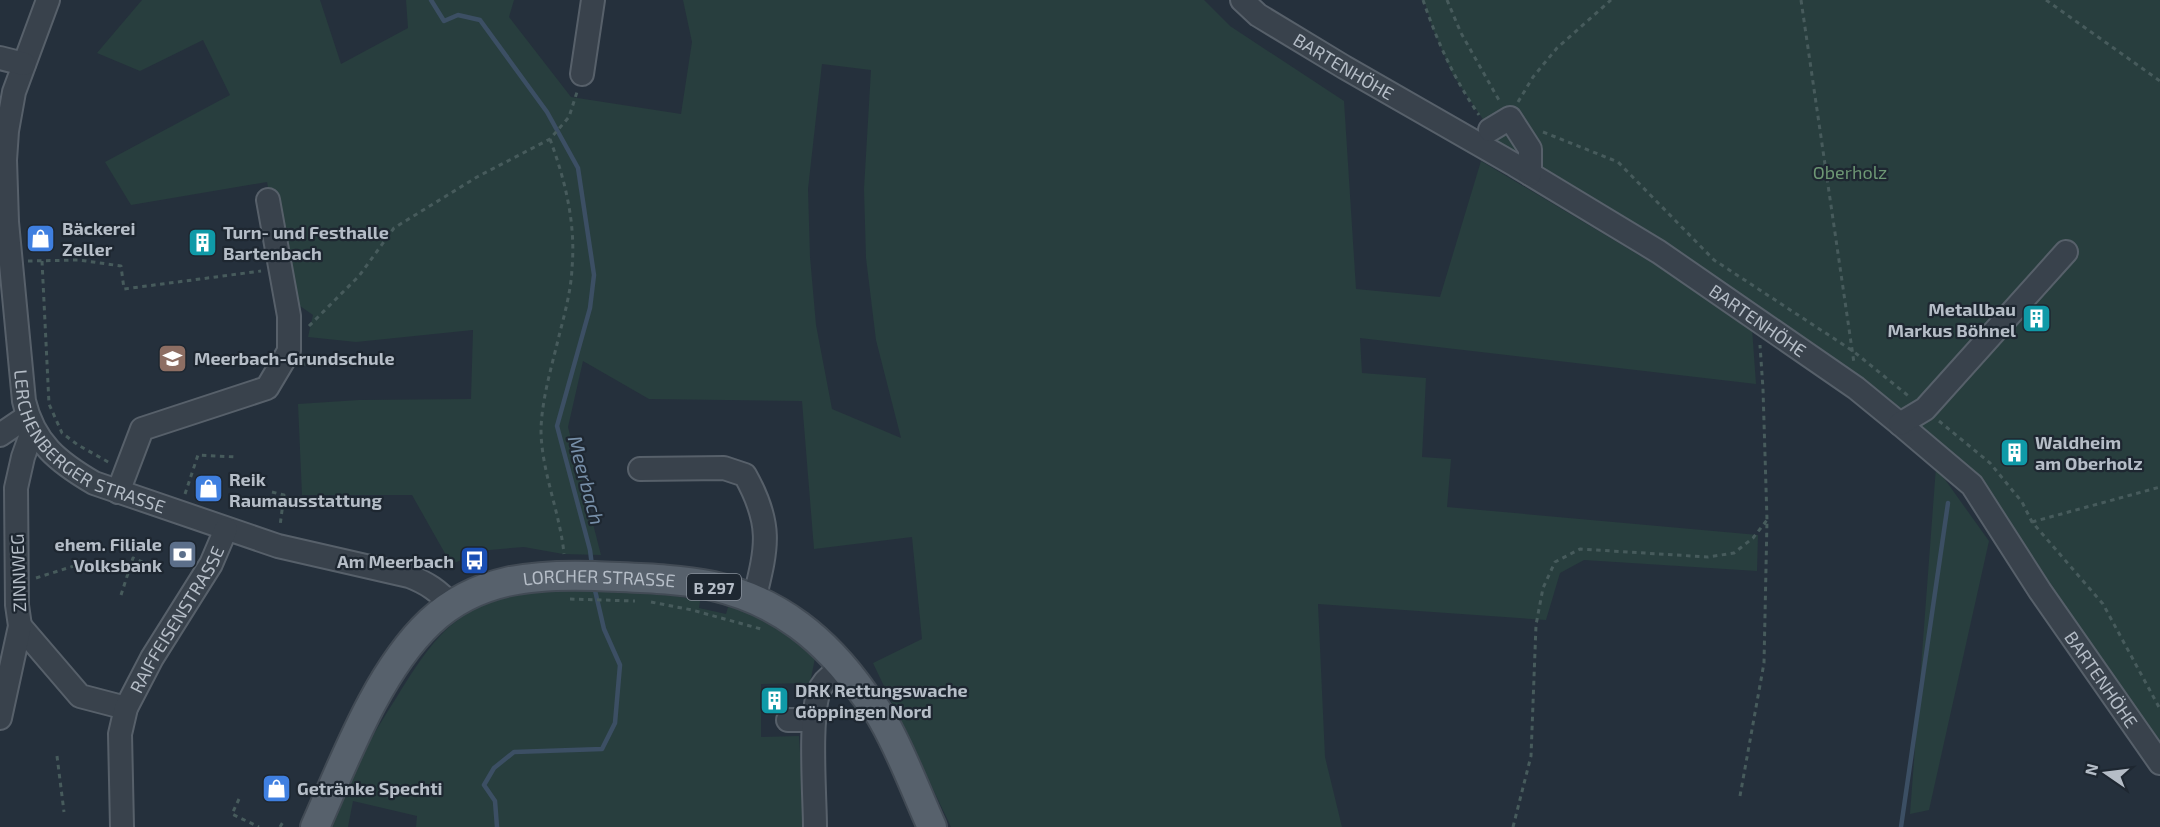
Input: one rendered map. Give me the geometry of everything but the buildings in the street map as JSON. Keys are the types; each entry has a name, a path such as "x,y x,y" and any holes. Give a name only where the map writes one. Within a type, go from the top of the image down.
{"main road":[{"name":"LORCHER STRASSE","path":"315,827 361,725 386,680 418,634 430,621 479,589 530,576 568,578 622,589 712,586 754,600 800,625 826,646 845,667 882,719 932,827"}],"street":[{"name":"LERCHENBERGER STRASSE","path":"48,0 14,92 4,160 4,222 21,370 31,423 42,444 71,470 94,483 121,481 179,513 226,529 278,546 409,576 442,594 452,606"},
{"path":"582,74 593,0"},
{"name":"BARTENHÖHE","path":"1242,0 1258,15 1344,67 1530,174 1659,252 1856,388 1900,424 1972,485 2040,591 2160,763"},
{"path":"0,58 24,64"},
{"path":"1500,124 1530,149 1530,174"},
{"path":"121,481 142,429 267,388 289,351 288,316 268,200"},
{"path":"1900,424 1925,409 2066,252"},
{"path":"0,435 31,423"},
{"name":"ZINNWEG","path":"0,718 20,627 17,605 16,488 31,423"},
{"path":"640,469 724,468 746,475 759,501 765,522 766,549 754,600"},
{"name":"RAIFFEISENSTRASSE","path":"122,827 120,735 126,708 152,658 211,564 226,529"},
{"name":"RAIFFEISENSTRASSE","path":"20,627 80,696 126,708"},
{"path":"815,827 815,700 829,676 845,667"},
{"path":"788,720 814,720"}],"path":[{"path":"1423,0 1453,75 1500,124 1533,77 1557,48 1611,0"},
{"path":"1801,0 1853,351 1856,388"},
{"path":"2046,0 2160,81"},
{"path":"289,351 315,319 359,276 394,228 477,177 550,139 569,117 582,74"},
{"path":"550,139 561,170 570,208 572,267 568,298 543,406 541,430 543,451 556,504 568,578 622,589 635,601"},
{"path":"121,481 62,433 49,404 42,261 79,260 121,266 124,289 281,268"},
{"path":"1740,796 1764,663 1767,520 1763,389 1758,319"},
{"path":"179,513 198,455 236,457"},
{"path":"2032,522 2160,487"},
{"path":"272,492 284,495 278,546"},
{"path":"1513,827 1531,756 1536,625 1543,588 1555,562 1580,549 1708,557 1734,553 1752,538 1767,520"},
{"path":"121,595 133,558 147,564"},
{"path":"17,583 74,566"},
{"path":"646,601 692,610 763,629"},
{"path":"57,756 64,812"},
{"path":"239,799 232,814 259,827"},
{"path":"280,827 283,822"}],"green space":[{"path":"142,0 320,0 341,64 408,28 406,0 514,0 509,17 571,97 681,114 692,42 683,0 1204,0 1230,26 1344,101 1356,289 1440,297 1481,161 1654,264 1752,328 1756,384 1360,338 1362,373 1426,378 1422,457 1451,459 1447,507 1758,535 1757,571 1584,560 1560,573 1546,620 1318,604 1325,757 1342,827 951,827 873,663 922,639 912,537 814,549 802,401 649,399 583,361 568,427 601,555 563,554 524,547 489,550 451,564 412,495 302,495 298,404 359,400 471,399 473,330 356,342 308,337 313,315 290,299 267,182 131,205 105,162 230,95 203,40 140,71 97,53","holes":["822,64 871,70 864,189 866,258 876,340 901,438 832,409 816,325 810,257 808,189"]},
{"name":"Oberholz","path":"1424,0 2160,0 2160,763 1965,472 1501,146 1453,75 1433,29"},
{"path":"1936,467 1989,541 1929,810 1910,814"},
{"path":"567,585 581,590 598,591 599,585 652,591 700,601 699,608 726,614 728,607 761,614 795,635 791,638 798,641 815,658 810,683 761,684 761,737 799,736 804,816 802,827 416,827 417,816 353,801 348,827 326,827 350,776 378,727 420,662 445,631 465,615 489,603 527,593 566,591"}],"waterway":[{"name":"Meerbach","path":"431,0 444,21 458,15 480,20 547,112 578,168 594,275 590,308 557,426 590,550 592,566"},
{"path":"1901,827 1948,503"},
{"name":"Meerbach","path":"497,827 495,801 484,785 494,768 514,752 602,749 615,723 620,665 604,629 594,586"}],"place":[{"name":"Bäckerei Zeller","path":"41,238"},
{"name":"Turn- und Festhalle Bartenbach","path":"202,242"},
{"name":"Metallbau Markus Böhnel","path":"2037,319"},
{"name":"Meerbach-Grundschule","path":"173,358"},
{"name":"Waldheim am Oberholz","path":"2014,452"},
{"name":"Reik Raumausstattung","path":"208,489"},
{"name":"ehem. Filiale Volksbank","path":"183,554"},
{"name":"Am Meerbach","path":"475,561"},
{"name":"DRK Rettungswache Göppingen Nord","path":"774,700"},
{"name":"Getränke Spechti","path":"276,788"}]}
